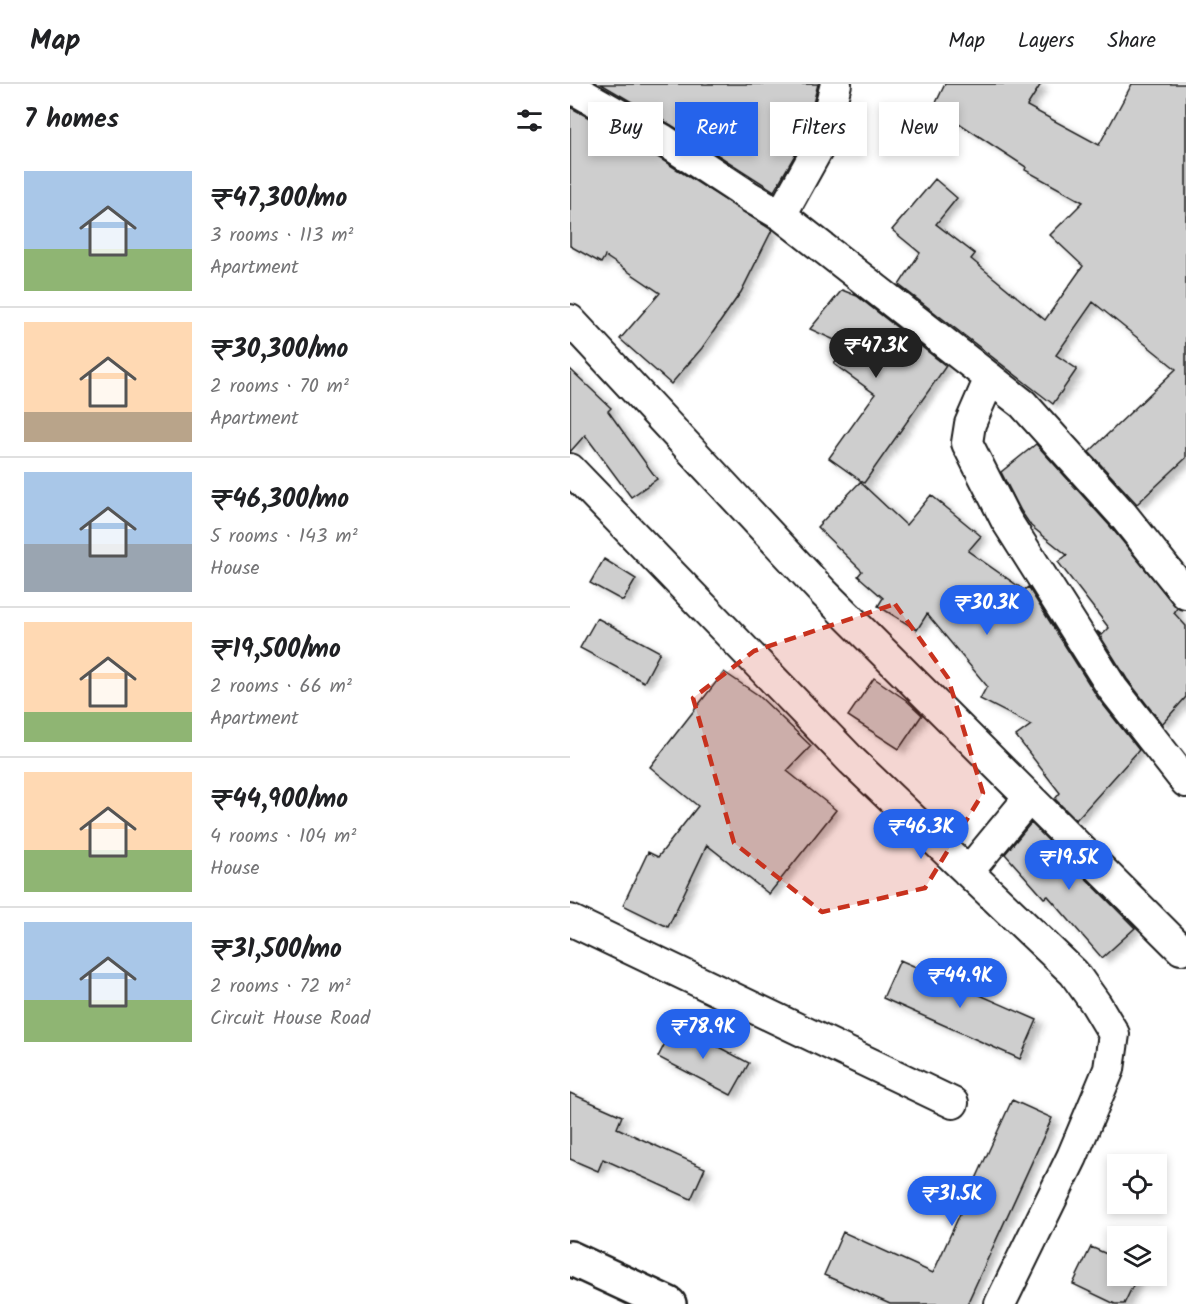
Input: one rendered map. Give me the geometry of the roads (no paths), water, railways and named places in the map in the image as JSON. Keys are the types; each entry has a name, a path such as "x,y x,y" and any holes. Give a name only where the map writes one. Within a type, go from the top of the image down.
{"street":[{"path":"781,215 820,145 836,84"},
{"path":"570,87 662,139 781,215 1023,404 1182,579"},
{"path":"570,320 823,592 1181,949"},
{"path":"990,378 970,424 967,443 1006,520 1113,689 1186,782"},
{"path":"570,469 852,760 1074,973 1114,1034 1109,1069 1072,1156 1000,1304"},
{"path":"968,872 1029,798"},
{"path":"570,920 953,1103"},
{"path":"570,1258 669,1304"}]}
